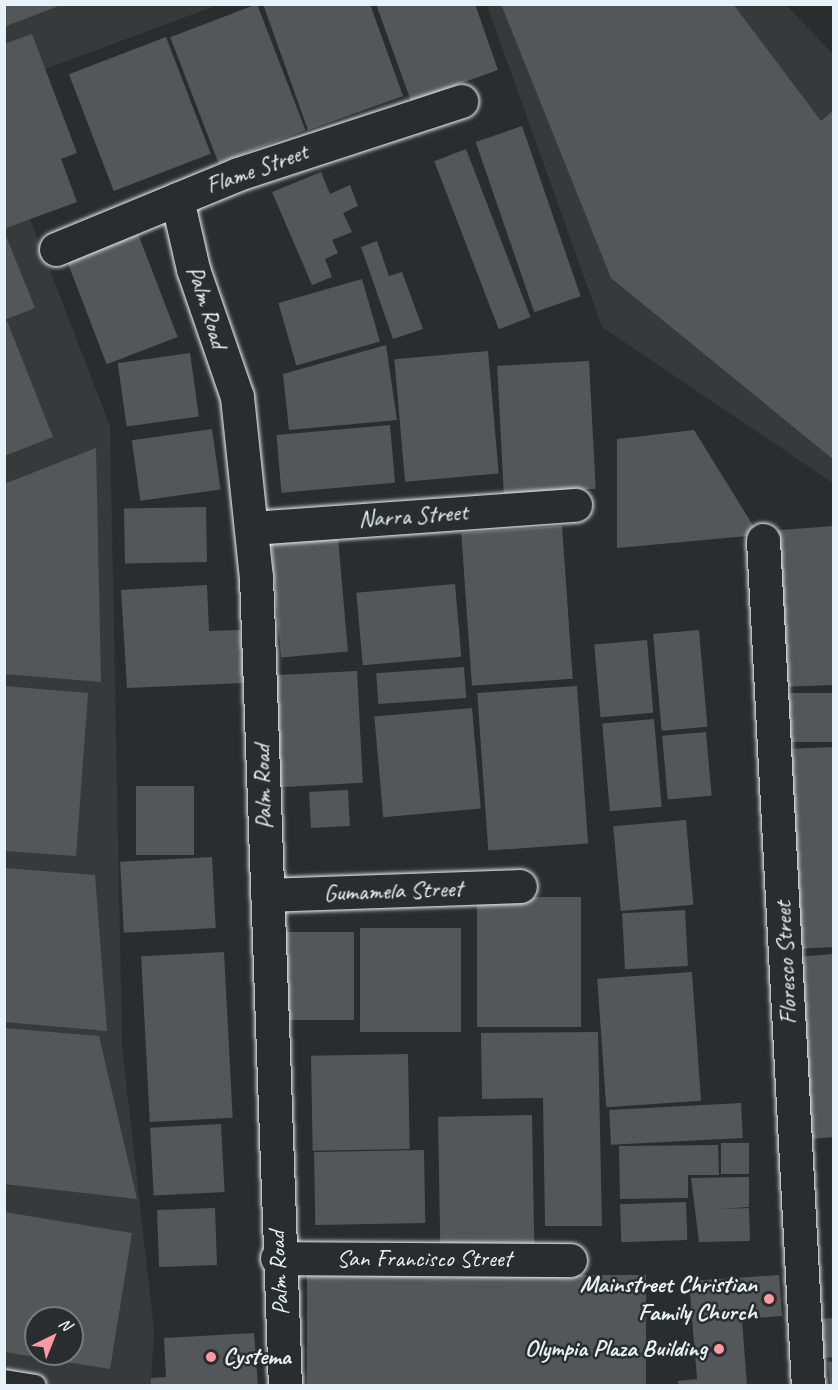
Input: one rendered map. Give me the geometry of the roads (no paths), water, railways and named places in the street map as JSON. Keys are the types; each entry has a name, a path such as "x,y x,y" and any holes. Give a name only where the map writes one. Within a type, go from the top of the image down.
{"street":[{"name":"Flame Street","path":"56,249 177,199 461,100"},
{"name":"Palm Road","path":"177,199 193,269 237,397 251,528 267,895 277,1258 285,1386"},
{"name":"Narra Street","path":"251,528 575,505"},
{"name":"Floresco Street","path":"763,540 808,1386"},
{"name":"Gumamela Street","path":"267,895 520,886"},
{"name":"San Francisco Street","path":"277,1258 570,1260"}],"lane":[{"path":"4,1380 36,1384"}],"place":[{"name":"Mainstreet Christian Family Church","path":"769,1299"},
{"name":"Olympia Plaza Building","path":"719,1349"},
{"name":"Cystema","path":"211,1357"}]}
